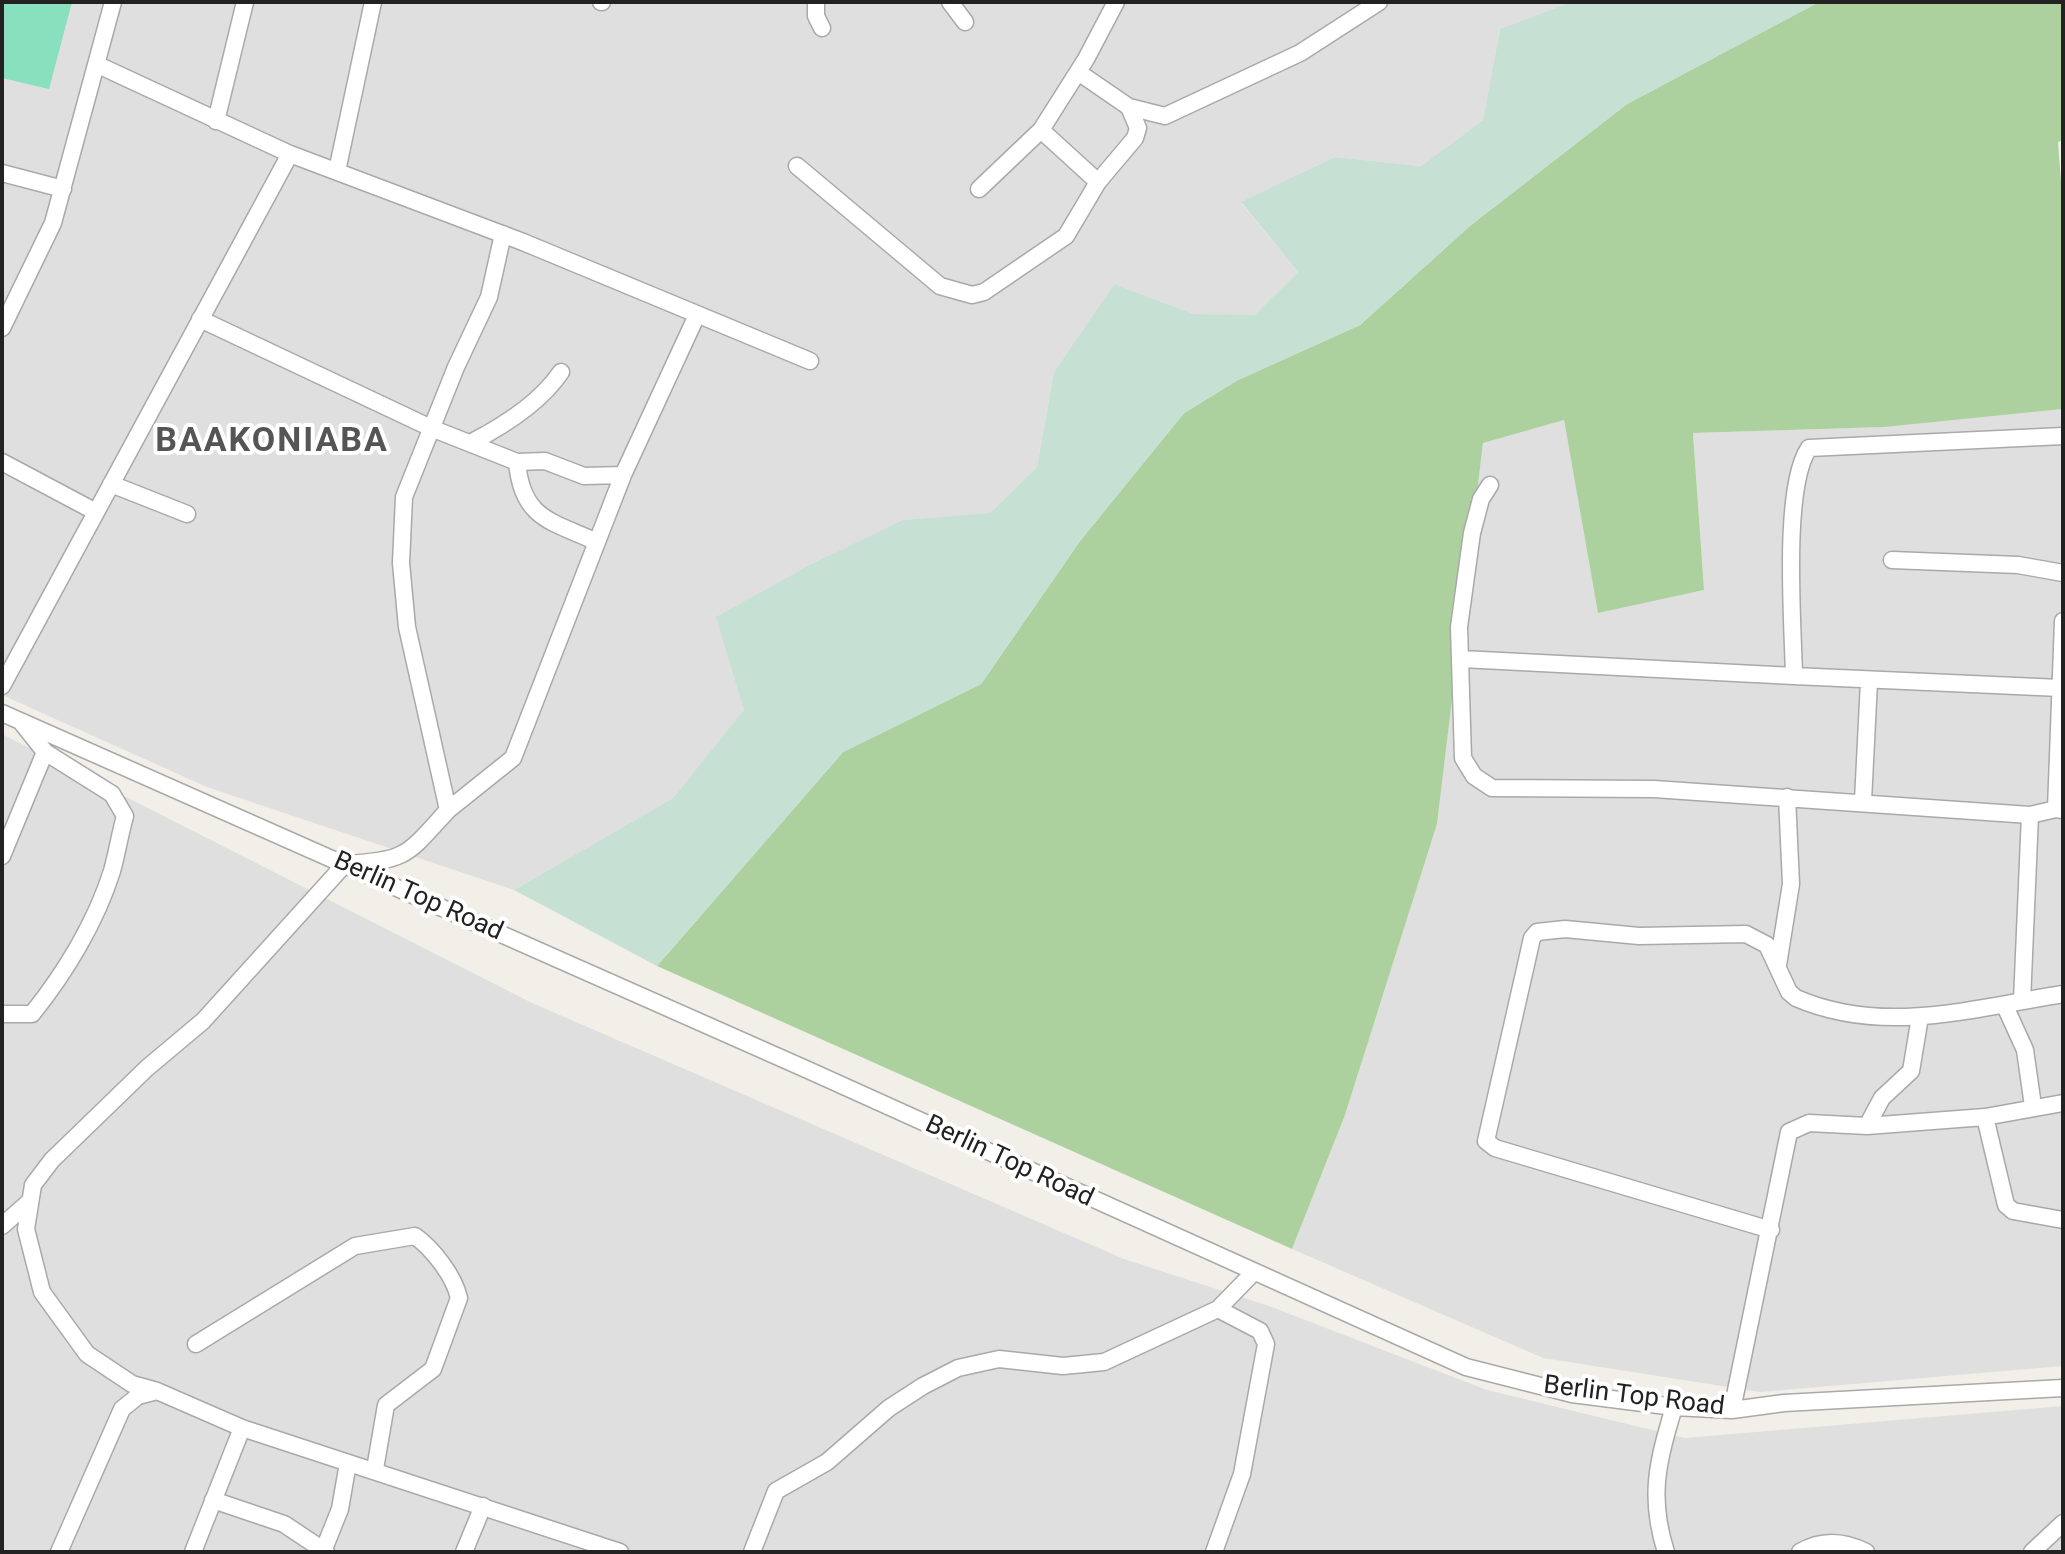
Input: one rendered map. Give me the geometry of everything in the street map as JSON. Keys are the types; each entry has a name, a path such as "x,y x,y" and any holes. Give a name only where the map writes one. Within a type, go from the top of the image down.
{"street":[{"path":"2,328 7,311 53,223 113,2"},
{"path":"216,121 245,2"},
{"path":"337,171 373,2"},
{"path":"816,2 816,16 822,28"},
{"path":"950,2 965,22"},
{"path":"979,189 1041,130 1078,72 1116,2"},
{"path":"1078,72 1129,107 1165,116 1188,108 1300,53 1379,2"},
{"path":"98,65 290,154 503,234 810,361"},
{"path":"797,166 940,286 972,295 984,292 1066,236 1098,182 1135,138 1138,128 1129,107"},
{"path":"1041,130 1098,182"},
{"path":"2,686 290,154"},
{"path":"2,173 63,189"},
{"path":"448,810 407,627 401,563 404,497 489,297 503,234"},
{"path":"620,1552 600,1549 375,1469 242,1428 157,1391 132,1384 87,1354 52,1307 36,1273 26,1229 33,1185 52,1160 147,1068 203,1021 345,864 389,861 405,854 448,810 513,758 545,669 623,475 697,315"},
{"path":"200,319 431,428 517,462 545,461 584,476 623,475"},
{"path":"472,442 506,424 553,383 561,372"},
{"path":"1794,676 1790,562 1797,493 1809,448 2063,436"},
{"path":"2,462 96,512"},
{"path":"517,462 519,484 536,514 597,542"},
{"path":"111,484 187,514"},
{"path":"1490,485 1481,499 1472,533 1459,627 1462,659 1459,677 1463,758 1474,776 1492,788 1654,789 1863,801 2030,815 2060,810 2063,621"},
{"path":"1892,560 2018,565 2063,573"},
{"path":"1462,659 2060,688"},
{"path":"1863,801 1869,681"},
{"name":"Berlin Top Road","path":"2,713 1466,1367 1572,1394 1674,1407 1732,1410 1784,1403 2063,1388"},
{"path":"2,1014 32,1014 53,988 84,934 111,873 125,816 112,794 45,752 21,721"},
{"path":"2,856 45,752"},
{"path":"1778,965 1791,884 1787,797"},
{"path":"2022,1001 2030,815"},
{"path":"1771,1230 1495,1148 1484,1138 1506,1062 1532,938 1537,932 1565,929 1639,936 1746,934 1762,940 1778,965 1789,992 1808,1003 1867,1016 1920,1017 2005,1006 2063,994"},
{"path":"2005,1006 2025,1050 2033,1106"},
{"path":"1867,1126 1882,1098 1911,1071 1920,1017"},
{"path":"1732,1410 1789,1132 1809,1123 1867,1126 1985,1117 2063,1103"},
{"path":"1985,1117 2006,1205 2013,1211 2063,1220"},
{"path":"2,1226 30,1201"},
{"path":"196,1344 355,1246 415,1236 439,1260 459,1298 433,1369 386,1405 375,1469"},
{"path":"752,1552 776,1491 827,1462 889,1408 923,1386 958,1368 999,1359 1063,1366 1104,1362 1218,1309 1253,1273"},
{"path":"1214,1552 1242,1474 1266,1344 1260,1331 1218,1309"},
{"path":"59,1552 122,1409 138,1396 157,1391"},
{"path":"1666,1552 1659,1530 1655,1478 1674,1407"},
{"path":"193,1552 242,1428"},
{"path":"213,1500 284,1524 325,1551 340,1509 348,1463"},
{"path":"464,1552 483,1506"},
{"path":"2032,1552 2063,1523"},
{"path":"1800,1552 1815,1544 1829,1542 1866,1552"}],"shaded area":[{"path":"2,2 1571,2 1500,29 1483,120 1421,166 1335,157 1241,203 1298,272 1255,316 1194,314 1114,284 1054,372 1037,467 989,514 903,520 717,617 745,710 673,798 514,890 207,787 2,695"},
{"path":"2063,409 2063,1366 1760,1392 1543,1358 1292,1249 1345,1115 1437,824 1483,443 1564,420 1598,612 1704,590 1693,433 1885,427"},
{"path":"2,734 532,1003 1124,1259 1269,1306 1487,1390 1685,1438 2063,1406 2063,1552 2,1552"}],"green space":[{"path":"2,2 72,2 49,89 2,78"},
{"path":"1571,2 1819,2 1627,104 1471,225 1360,325 1238,380 1184,413 1080,541 981,684 843,752 657,966 514,890 673,798 744,710 716,617 810,565 903,520 990,513 1037,467 1054,372 1114,284 1194,314 1255,315 1298,272 1241,202 1335,157 1421,166 1483,120 1500,29"},
{"path":"1819,2 2063,2 2063,140 2058,142 2063,208 2063,409 1885,427 1693,433 1704,590 1598,613 1564,420 1483,443 1437,824 1345,1115 1292,1249 657,966 843,752 981,684 1080,541 1184,413 1238,380 1360,325 1471,225 1627,104"}],"district":[{"name":"BAAKONIABA","path":"272,442"}]}
